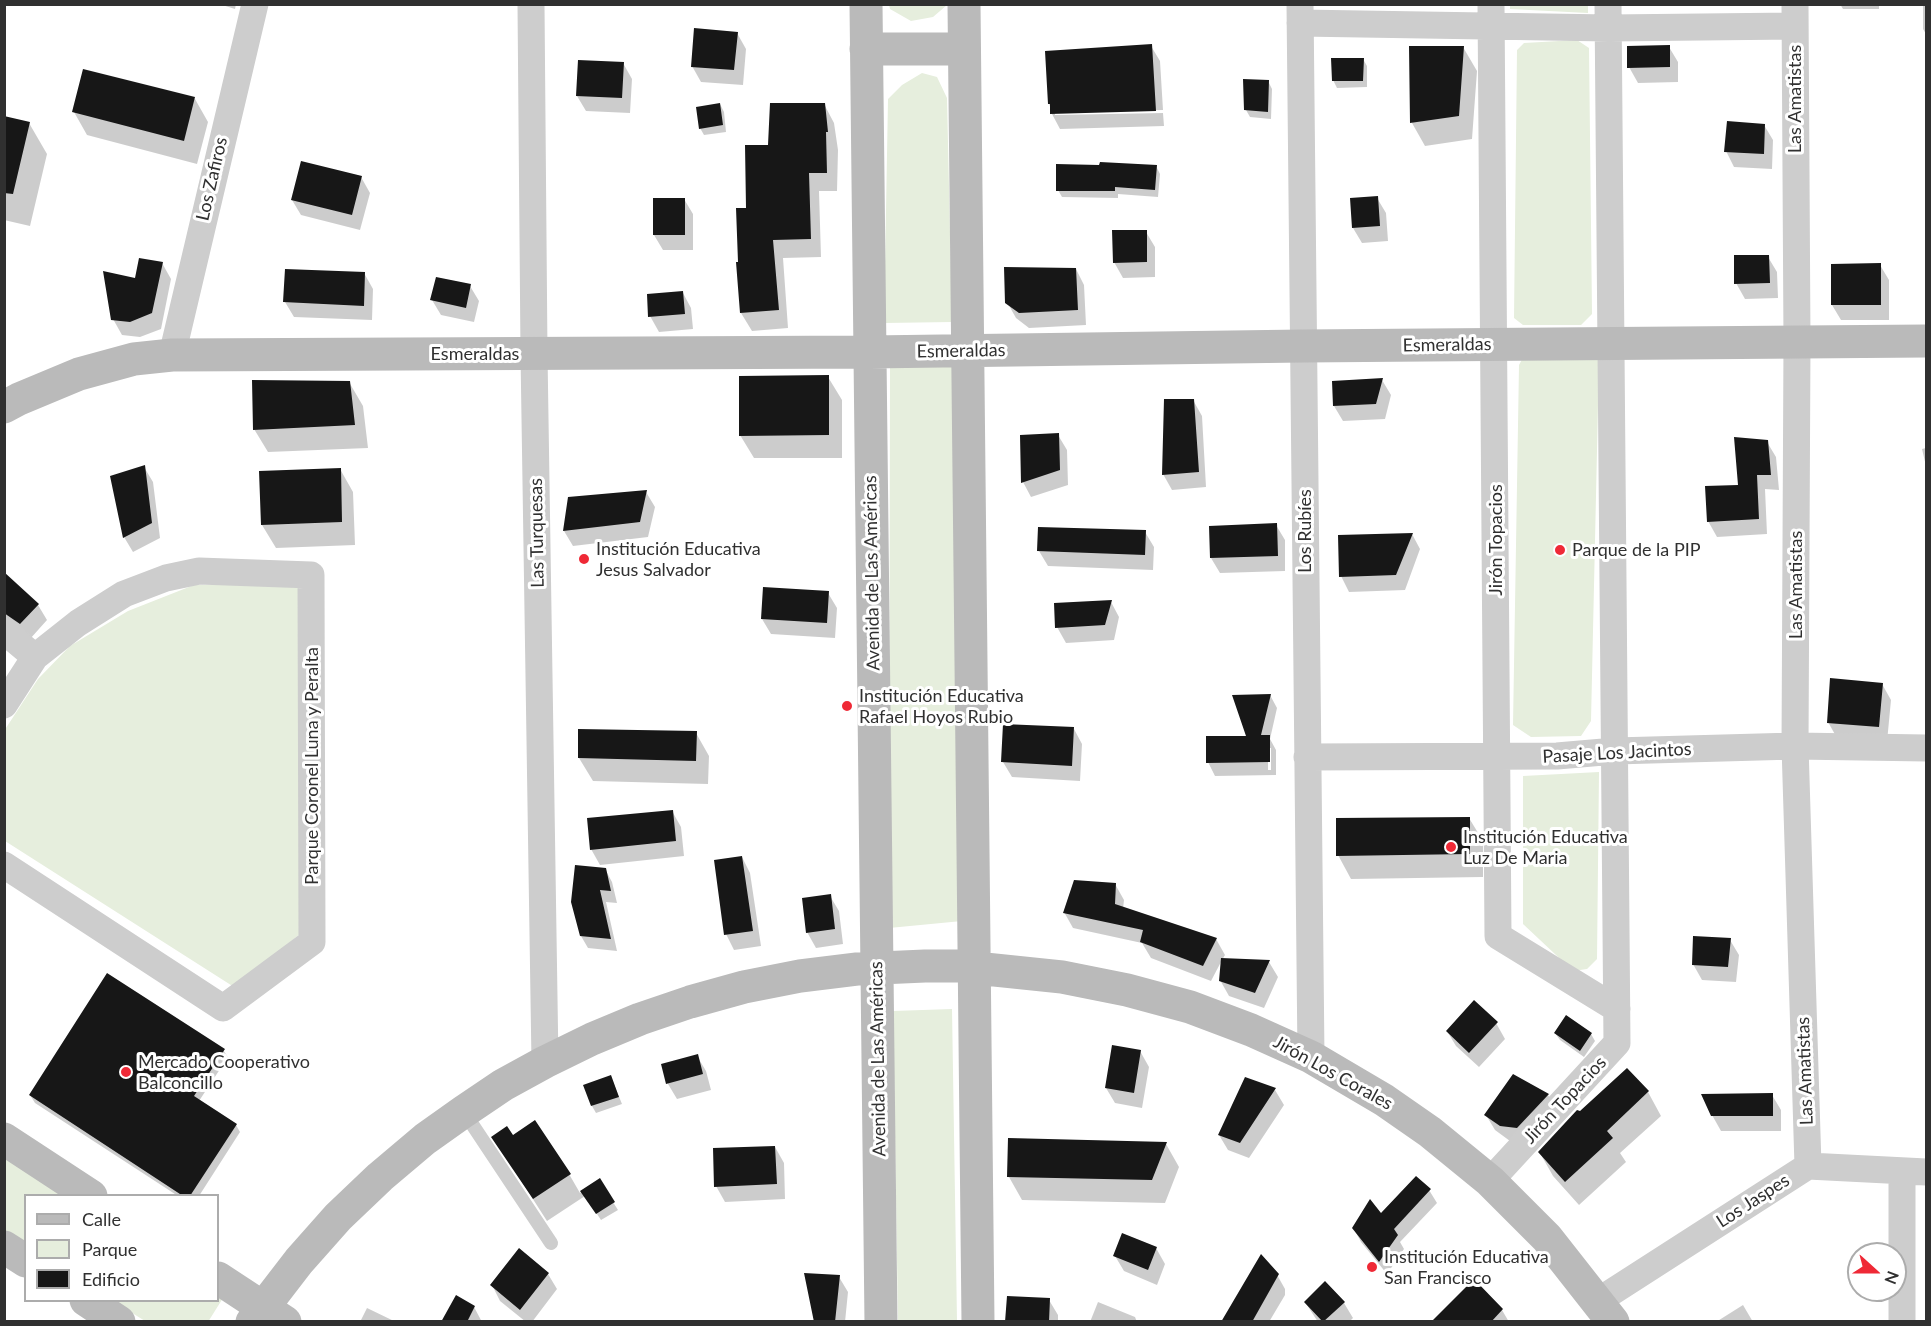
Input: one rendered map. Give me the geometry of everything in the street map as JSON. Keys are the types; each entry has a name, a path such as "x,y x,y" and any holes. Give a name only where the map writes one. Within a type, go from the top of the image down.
{"street":[{"name":"Los Zafiros","path":"172,355 255,4"},
{"name":"Las Turquesas","path":"531,4 545,1062"},
{"name":"Avenida de Las Américas","path":"866,4 881,1322"},
{"path":"964,4 978,1322"},
{"path":"1300,14 1795,15"},
{"name":"Los Rubíes","path":"1300,14 1311,1057"},
{"name":"Jirón Topacios","path":"1492,15 1498,936 1617,1010"},
{"name":"Las Amatistas","path":"1795,15 1797,342 1795,746 1808,1166"},
{"name":"Jirón Topacios","path":"1490,1181 1617,1043 1609,16"},
{"path":"866,49 964,49"},
{"name":"Esmeraldas","path":"4,407 80,374 134,359 172,355 870,352 1926,341"},
{"name":"Parque Coronel Luna y Peralta","path":"4,705 35,657 78,623 124,594 166,578 199,571 311,575 312,942 223,1008 4,865"},
{"path":"4,631 35,657"},
{"name":"Pasaje Los Jacintos","path":"1307,757 1557,756 1615,751 1795,746 1926,747"},
{"name":"Jirón Los Corales","path":"266,1317 298,1261 338,1217 380,1177 425,1139 463,1112 503,1085 545,1062 640,1019 744,987 800,976 876,967 974,966 1062,977 1126,990 1190,1007 1251,1030 1311,1057 1394,1106 1490,1181 1547,1238 1606,1311"},
{"path":"4,1139 88,1194"},
{"name":"Los Jaspes","path":"1606,1311 1808,1166 1914,1171"},
{"path":"1902,1322 1914,1171"},
{"path":"4,1247 24,1260"},
{"path":"219,1279 266,1317"},
{"path":"90,1302 119,1322"}],"lane":[{"path":"463,1112 551,1243"}],"green space":[{"path":"889,4 947,5 933,17 911,21 890,9"},
{"path":"1510,5 1588,5 1588,13 1510,9"},
{"path":"1577,40 1589,48 1592,314 1581,325 1523,325 1514,318 1517,50 1524,43"},
{"path":"922,73 937,77 947,98 952,322 884,323 888,99 902,85"},
{"path":"1525,354 1588,356 1599,360 1591,721 1581,736 1531,737 1513,725 1519,365"},
{"path":"954,366 962,921 889,928 890,367"},
{"path":"299,584 300,934 234,987 5,841 4,731 38,679 70,646 128,611 194,585"},
{"path":"1599,772 1597,959 1587,969 1573,971 1523,924 1523,776"},
{"path":"952,1009 957,1321 898,1321 893,1011"},
{"path":"4,1158 61,1194 24,1194 24,1244 5,1231"},
{"path":"219,1296 223,1298 208,1322 145,1321 115,1302 219,1302"}],"building":[{"path":"694,28 738,32 734,70 691,67"},
{"path":"1152,44 1156,111 1050,114 1045,51"},
{"path":"1670,45 1670,67 1627,68 1627,46"},
{"path":"1409,46 1464,46 1459,116 1410,123"},
{"path":"1331,58 1364,58 1363,81 1332,81"},
{"path":"578,60 624,62 622,98 576,96"},
{"path":"83,69 195,97 184,141 72,112"},
{"path":"1243,79 1269,80 1268,112 1244,110"},
{"path":"720,103 723,125 699,129 696,107"},
{"path":"770,103 825,103 828,132 826,132 827,173 809,173 811,239 773,240 779,310 740,313 736,262 738,262 736,208 746,208 745,145 768,145"},
{"path":"4,116 30,122 13,194 4,193"},
{"path":"1727,121 1765,124 1764,154 1724,152"},
{"path":"301,161 362,176 352,215 291,200"},
{"path":"1100,162 1157,165 1155,190 1115,187 1115,191 1056,191 1056,164 1099,165"},
{"path":"1378,196 1380,226 1352,228 1350,198"},
{"path":"653,198 685,198 685,235 653,235"},
{"path":"1112,230 1147,230 1147,262 1113,263"},
{"path":"1734,255 1769,255 1770,283 1734,284"},
{"path":"139,258 163,262 152,313 130,322 111,320 103,271 135,278"},
{"path":"1881,263 1881,305 1831,305 1831,264"},
{"path":"1004,267 1076,268 1078,310 1019,313 1005,303"},
{"path":"285,269 365,272 364,306 283,302"},
{"path":"436,277 471,284 466,308 430,300"},
{"path":"683,291 685,314 648,317 647,294"},
{"path":"829,375 829,435 739,436 739,376"},
{"path":"1383,378 1376,404 1333,406 1332,381"},
{"path":"252,380 350,381 355,425 253,430"},
{"path":"1164,399 1194,399 1199,472 1162,475"},
{"path":"1059,433 1060,470 1021,483 1020,435"},
{"path":"1734,437 1768,440 1771,475 1757,475 1759,519 1707,522 1705,486 1738,485"},
{"path":"145,465 152,523 123,538 110,476"},
{"path":"341,468 342,522 261,525 259,471"},
{"path":"647,490 640,522 563,531 568,497"},
{"path":"1277,523 1278,556 1210,558 1209,526"},
{"path":"1038,527 1146,530 1145,555 1037,551"},
{"path":"1413,533 1396,575 1339,577 1338,535"},
{"path":"4,572 39,604 20,624 4,613"},
{"path":"763,587 829,591 827,623 761,619"},
{"path":"1112,600 1105,625 1055,628 1054,603"},
{"path":"1830,678 1883,683 1879,727 1827,723"},
{"path":"1271,694 1261,735 1270,735 1270,762 1206,763 1206,736 1246,736 1232,695"},
{"path":"1003,724 1074,727 1072,766 1001,762"},
{"path":"578,729 697,731 696,761 578,758"},
{"path":"673,810 676,841 590,850 587,818"},
{"path":"1470,817 1470,854 1336,856 1336,818"},
{"path":"742,856 753,931 724,935 714,860"},
{"path":"575,865 606,868 611,891 600,890 611,939 580,936 571,902"},
{"path":"1074,880 1116,883 1115,904 1217,938 1203,966 1140,942 1143,930 1063,913"},
{"path":"831,894 835,929 806,933 802,898"},
{"path":"1693,936 1731,938 1728,967 1692,965"},
{"path":"1221,958 1270,960 1255,993 1219,981"},
{"name":"Mercado Cooperativo Balconcillo","path":"107,973 225,1049 194,1096 237,1124 191,1194 180,1194 29,1095"},
{"path":"1474,1000 1498,1022 1469,1053 1446,1031"},
{"path":"1566,1015 1592,1033 1580,1051 1554,1033"},
{"path":"1112,1045 1141,1050 1134,1093 1105,1088"},
{"path":"698,1054 703,1074 666,1084 661,1064"},
{"path":"1627,1068 1649,1091 1607,1131 1613,1138 1565,1182 1538,1152 1577,1110 1580,1111"},
{"path":"1513,1074 1549,1094 1517,1128 1500,1126 1484,1115"},
{"path":"611,1075 619,1097 591,1106 583,1085"},
{"path":"1245,1077 1276,1088 1240,1143 1218,1135"},
{"path":"1773,1093 1773,1116 1711,1116 1701,1094"},
{"path":"535,1120 571,1174 533,1199 491,1137 507,1126 513,1135"},
{"path":"1008,1138 1167,1142 1152,1180 1007,1177"},
{"path":"775,1146 777,1184 714,1187 713,1148"},
{"path":"1416,1176 1431,1189 1394,1229 1398,1235 1379,1262 1352,1228 1370,1199 1381,1213"},
{"path":"600,1178 615,1202 596,1214 580,1191"},
{"path":"1122,1233 1157,1247 1148,1270 1113,1256"},
{"path":"519,1248 549,1273 520,1310 490,1285"},
{"path":"1261,1254 1279,1274 1252,1322 1221,1322"},
{"path":"804,1273 840,1275 835,1322 814,1322"},
{"path":"1474,1279 1503,1309 1491,1322 1431,1322"},
{"path":"1325,1281 1345,1302 1323,1322 1304,1302"},
{"path":"456,1295 475,1306 467,1322 441,1322"},
{"path":"1007,1296 1050,1298 1049,1322 1005,1322"}],"place":[{"name":"Parque de la PIP","path":"1560,550"},
{"name":"Institución Educativa Jesus Salvador","path":"584,559"},
{"name":"Institución Educativa Rafael Hoyos Rubio","path":"847,706"},
{"name":"Institución Educativa Luz De Maria","path":"1451,847"},
{"name":"Mercado Cooperativo Balconcillo","path":"126,1072"},
{"name":"Institución Educativa San Francisco","path":"1372,1267"}]}
